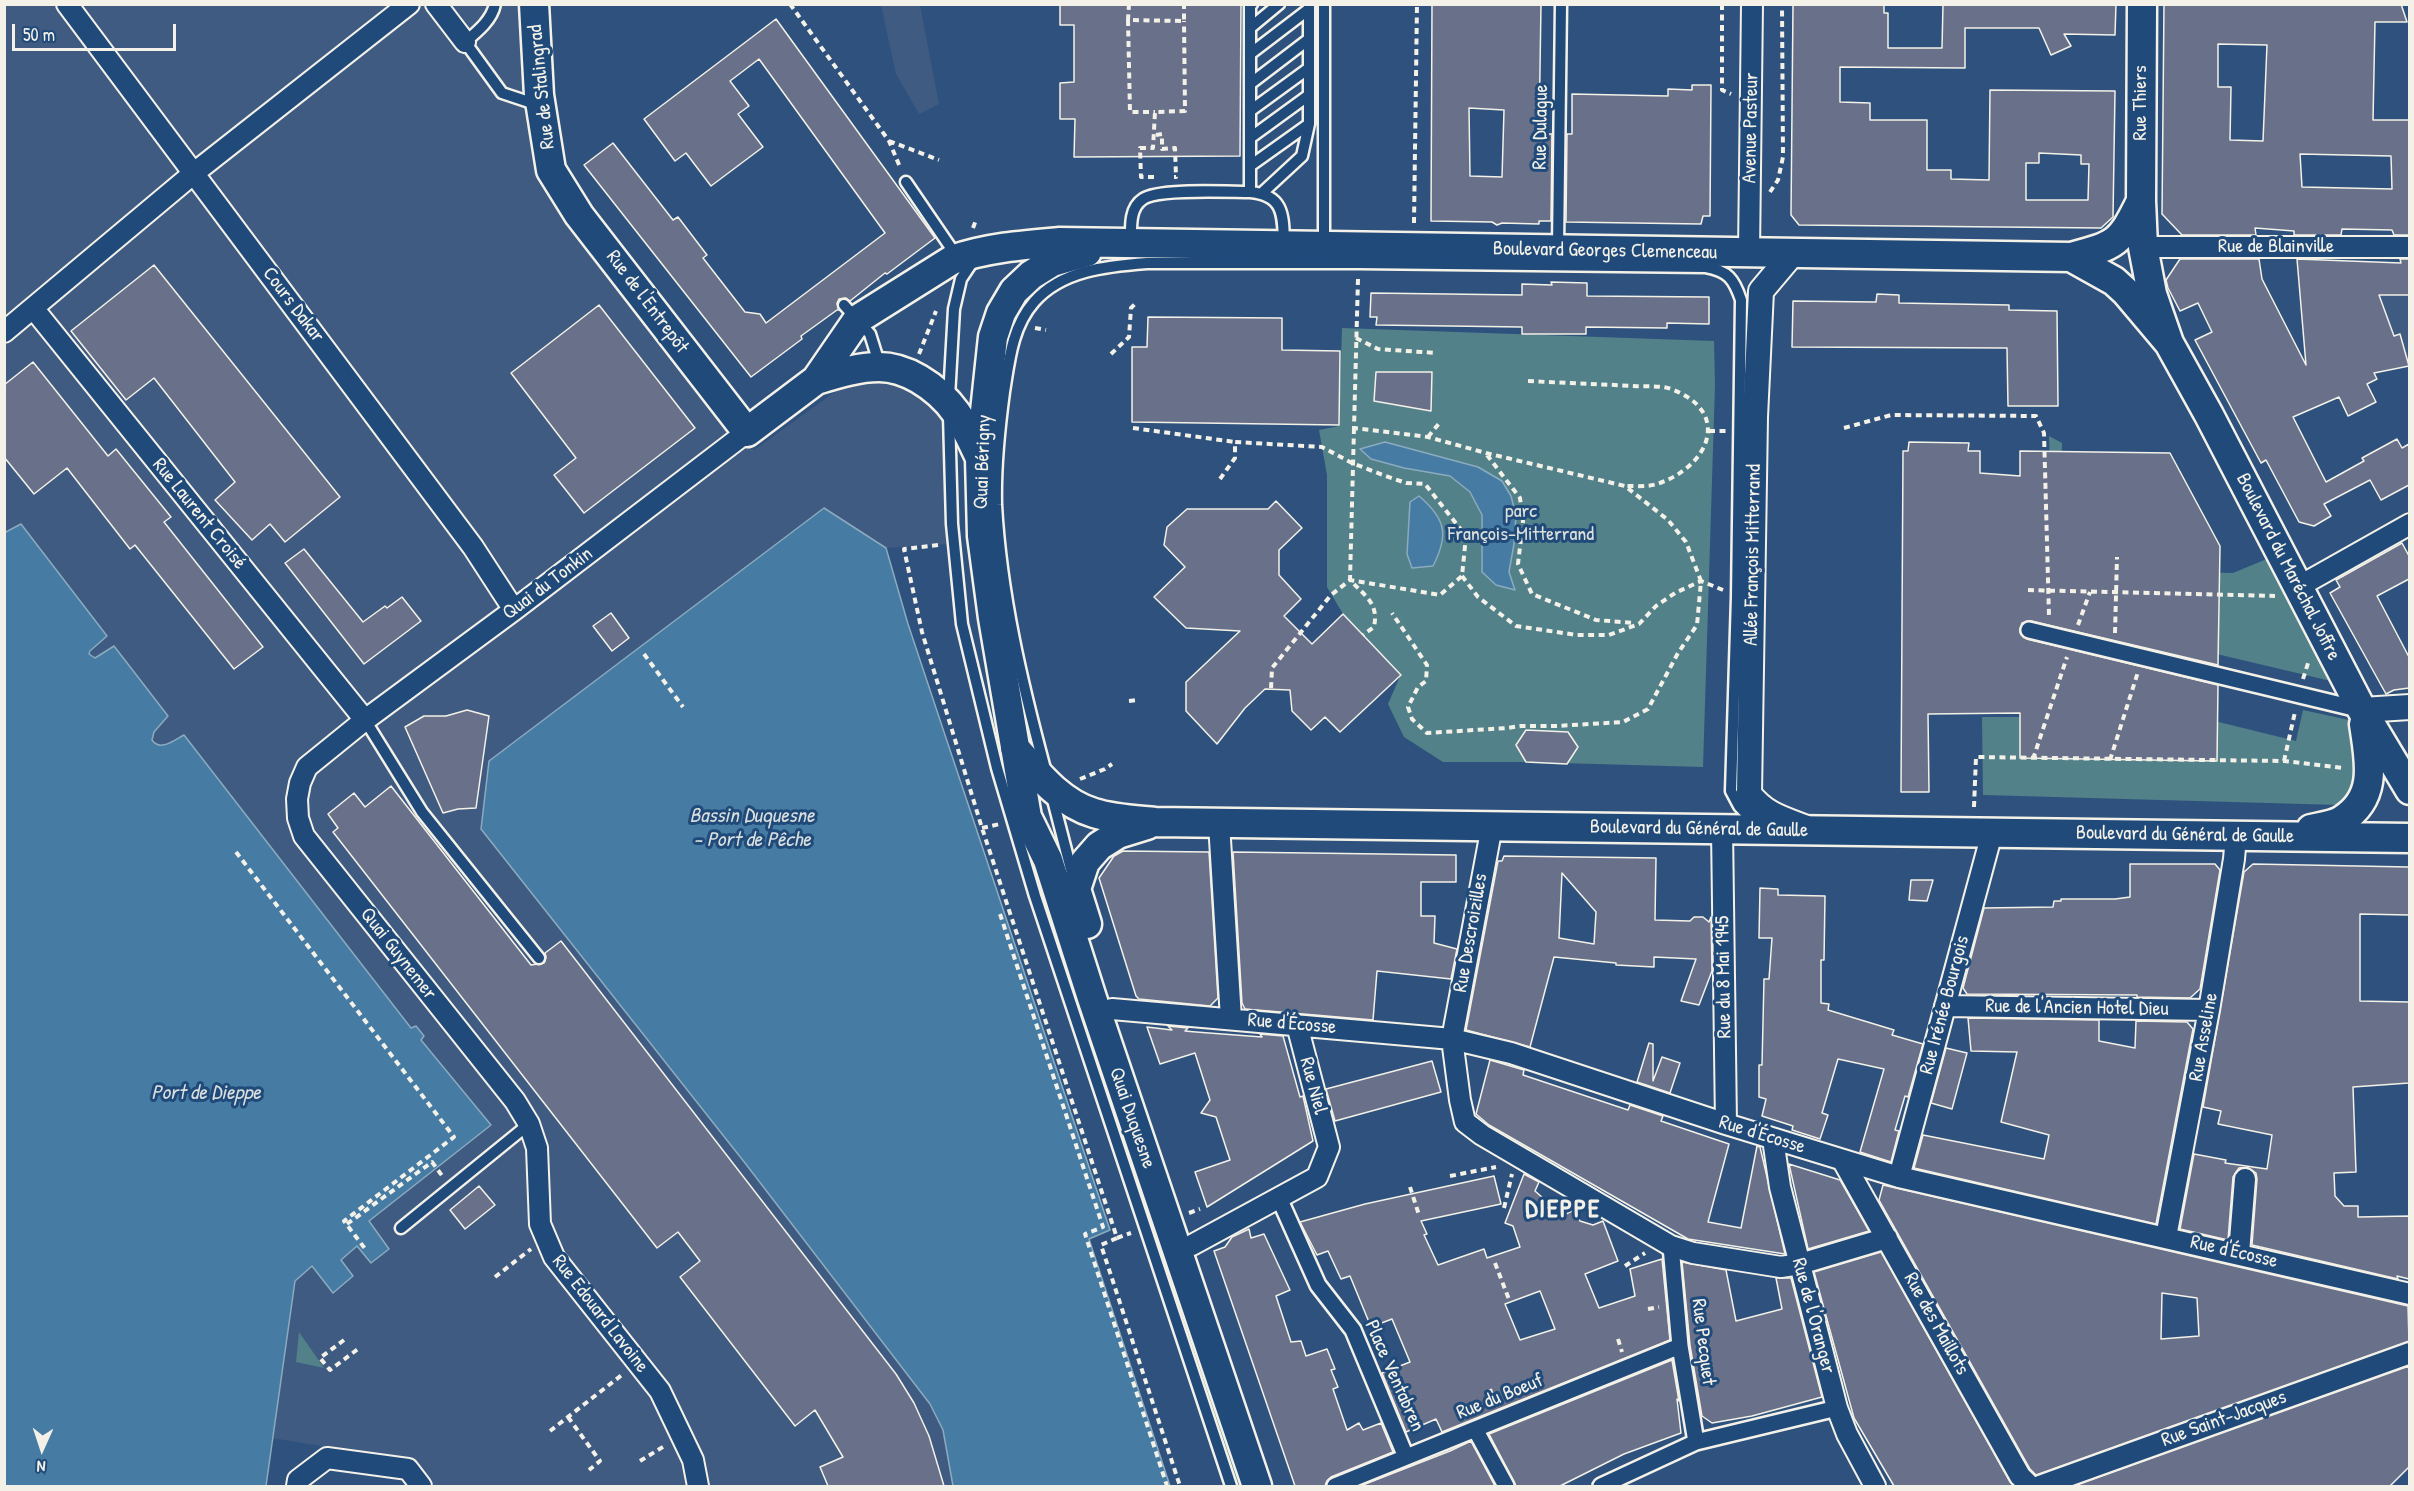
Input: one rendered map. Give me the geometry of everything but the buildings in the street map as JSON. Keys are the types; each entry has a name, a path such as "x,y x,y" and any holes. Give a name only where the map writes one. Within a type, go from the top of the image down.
{"main road":[{"name":"Rue de Stalingrad","path":"534,4 541,106 551,170"},
{"name":"Rue Thiers","path":"2142,4 2141,201 2143,247"},
{"name":"Rue de l'Entrepôt","path":"551,170 579,215 747,432"},
{"name":"Rue Thiers","path":"2082,262 2107,248 2126,230 2141,201"},
{"name":"Quai du Tonkin","path":"816,380 851,312 965,257 1017,245 1059,242 1123,244"},
{"name":"Boulevard Georges Clemenceau","path":"1123,244 1749,252 2082,262"},
{"name":"Quai Bérigny","path":"1015,748 982,536 980,458 993,337 1001,313 1014,291 1031,275 1052,262 1123,244"},
{"name":"Boulevard du Maréchal Joffre","path":"2143,247 2152,294 2169,343 2209,415 2362,710 2409,790"},
{"name":"Boulevard du Maréchal Joffre","path":"2082,262 2126,292 2169,343"},
{"name":"Quai du Tonkin","path":"747,432 816,380 853,370 880,367 908,373 934,388 949,402 965,425 980,458"},
{"path":"2286,836 2341,821 2360,804 2368,786 2371,771 2362,710"},
{"name":"Boulevard du Général de Gaulle","path":"1015,748 1049,786 1067,800 1093,813 1155,822 2409,838"},
{"name":"Quai Duquesne","path":"1015,748 1027,817 1048,860 1095,1009 1257,1486"},
{"path":"1076,889 1085,862 1099,846 1118,834 1155,822"},
{"name":"Quai Duquesne","path":"1076,889 1112,1009 1192,1245 1267,1486"}],"street":[{"name":"Cours Dakar","path":"67,4 473,547 514,610"},
{"path":"4,332 194,173 410,4"},
{"path":"436,4 465,42"},
{"name":"Avenue Pasteur","path":"1749,252 1752,4"},
{"name":"Rue de Blainville","path":"2143,247 2409,247"},
{"name":"Allée François Mitterrand","path":"1793,253 1761,291 1755,417 1749,794 1760,808 1812,831"},
{"name":"Rue Laurent Croisé","path":"33,308 364,720"},
{"name":"Quai du Tonkin","path":"297,799 307,766 364,720 514,610 747,432"},
{"path":"2301,592 2409,524"},
{"path":"2029,630 2362,710 2409,707"},
{"name":"Quai Guynemer","path":"297,799 298,818 304,836 515,1101"},
{"path":"1219,823 1231,1019"},
{"name":"Rue Descroizilles","path":"1492,826 1452,1039 1465,1122 1521,1163 1671,1246 1693,1253 1781,1267 1800,1264 1887,1238"},
{"name":"Rue du 8 Mai 1945","path":"1722,829 1726,1124"},
{"name":"Rue Irénée Bourgois","path":"1899,1177 1945,1006 1982,832"},
{"name":"Rue Asseline","path":"2166,1237 2209,1010 2234,859 2235,836"},
{"name":"Rue de l'Ancien Hotel Dieu","path":"1945,1006 2209,1010"},
{"name":"Rue d'Écosse","path":"1112,1009 1452,1039 1511,1053 1726,1124 1899,1177 2239,1253 2409,1294"},
{"name":"Rue Niel","path":"1279,1198 1317,1177 1329,1147 1297,1025"},
{"name":"Rue Edouard Lavoine","path":"515,1101 529,1124 537,1148 540,1224 554,1257 660,1391 693,1460 698,1486"},
{"name":"Rue de l'Oranger","path":"1773,1139 1780,1187 1837,1408 1847,1434 1875,1486"},
{"name":"Rue des Maillots","path":"1843,1161 2020,1476 2030,1486"},
{"path":"2239,1253 2245,1179"},
{"path":"1192,1245 1279,1198"},
{"name":"Place Ventabren","path":"1279,1198 1318,1285 1353,1330 1406,1457"},
{"name":"Rue Pecquet","path":"1671,1246 1680,1346 1696,1442"},
{"name":"Rue du Boeuf","path":"1335,1486 1680,1346"},
{"name":"Rue Saint-Jacques","path":"2040,1486 2409,1353"},
{"path":"1600,1486 1696,1442 1837,1408"},
{"path":"1475,1429 1506,1486"},
{"path":"298,1483 327,1458 408,1469 421,1486"}],"lane":[{"path":"495,4 479,30 465,42 502,93 541,106"},
{"path":"1250,192 1250,6 1252,4"},
{"path":"1250,28 1279,4"},
{"path":"1324,4 1324,247"},
{"name":"Rue Dulague","path":"1558,250 1561,4"},
{"path":"1250,54 1309,7"},
{"path":"1262,193 1302,156 1309,124 1309,7"},
{"path":"1250,84 1309,39"},
{"path":"1250,111 1309,68"},
{"path":"1250,138 1309,95"},
{"path":"1250,166 1309,124"},
{"path":"906,182 951,248 965,257 954,309 949,402 952,524 962,624 997,768 1035,896 1231,1486"},
{"path":"1123,244 1134,211 1143,198 1159,193 1250,192 1262,193 1272,198 1282,212 1285,247"},
{"path":"1076,889 1018,664 1006,594 996,504 998,434 1010,349 1023,318 1034,302 1050,288 1085,272 1106,267 1161,263 1359,263 1706,267 1721,270 1729,276 1741,300 1737,597 1731,791 1739,806 1762,830"},
{"path":"851,312 874,342 880,367"},
{"path":"364,720 422,813 539,958"},
{"path":"401,1228 529,1124"}],"path":[{"path":"790,4 889,141 906,182"},
{"path":"1129,4 1130,112 1185,111 1184,4"},
{"path":"1414,248 1417,4"},
{"path":"1722,4 1722,90 1751,101"},
{"path":"1750,199 1773,191 1784,157 1782,4"},
{"path":"1128,21 1184,21"},
{"path":"1155,112 1156,135"},
{"path":"1153,134 1156,135 1162,134 1162,149 1175,148 1176,177 1141,177 1140,148 1154,147 1153,134"},
{"path":"889,141 939,159"},
{"path":"1359,263 1350,580 1374,605 1377,614 1374,627 1363,635"},
{"path":"1111,354 1129,337 1131,308 1135,304"},
{"path":"1032,327 1046,330"},
{"path":"1356,338 1378,349 1436,353"},
{"path":"1354,428 1428,437 1624,486 1655,484 1669,479 1699,458 1707,441 1706,418 1693,400 1669,388 1527,381"},
{"path":"1844,428 1891,415 2036,416 2044,433 2049,635"},
{"path":"1428,437 1442,421"},
{"path":"1133,428 1235,442 1322,447 1352,463 1406,483 1425,484 1466,536 1462,576 1478,597 1516,626 1577,635 1609,635 1639,624 1656,606 1675,593 1701,581 1737,597"},
{"path":"1220,479 1235,458 1235,442"},
{"path":"1486,453 1521,498 1523,521 1518,564 1532,594 1596,620 1639,624"},
{"path":"1392,613 1427,665 1426,681 1418,687 1408,707 1412,719 1427,733 1521,726 1623,723 1648,709 1678,653 1697,625 1701,581 1686,542 1668,520 1624,486"},
{"path":"941,545 904,549 922,632 982,828 1117,1238 1101,1245 1180,1486"},
{"path":"2105,649 2104,633 2116,633 2117,557"},
{"path":"1271,689 1272,668 1332,595 1350,580 1440,595 1462,576"},
{"path":"2028,590 2301,592"},
{"path":"2033,759 2090,592"},
{"path":"644,654 683,707"},
{"path":"2110,760 2143,657"},
{"path":"1129,701 1138,700"},
{"path":"1982,832 1976,757 2284,762 2371,771"},
{"path":"1074,773 1081,778"},
{"path":"236,852 454,1137 344,1221 366,1250"},
{"path":"1000,914 1103,1227 1085,1234 1167,1486"},
{"path":"347,1224 432,1162 439,1170"},
{"path":"1450,1176 1521,1163"},
{"path":"1504,1208 1521,1163"},
{"path":"1410,1186 1419,1215"},
{"path":"495,1277 545,1237"},
{"path":"1495,1263 1510,1302"},
{"path":"344,1340 320,1358 330,1370 358,1349"},
{"path":"550,1431 638,1363"},
{"path":"568,1417 600,1461 589,1470"},
{"path":"640,1461 682,1436"}],"shaded area":[{"path":"5,5 527,5 540,174 754,450 853,379 903,376 931,397 943,418 949,544 886,548 823,509 489,761 745,1163 937,1414 943,1430 953,1486 429,1486 407,1460 272,1438 295,1281 312,1266 340,1260 357,1246 371,1263 389,1249 368,1222 491,1125 421,1039 424,1037 412,1028 184,736 164,745 159,746 154,743 152,740 154,732 168,716 89,654 107,636 22,525 5,533"},
{"path":"881,5 920,5 939,104 919,114 896,74"},
{"path":"2373,263 2409,263 2409,366 2404,367 2373,278"}],"green space":[{"name":"parc François-Mitterrand","path":"1342,328 1714,341 1715,385 1703,767 1443,762 1404,737 1388,704 1401,674 1343,614 1327,587 1327,475 1319,430 1339,426"},
{"path":"2049,436 2062,443 2060,552 2082,570 2233,573 2274,556 2335,682 2056,616"},
{"path":"2129,700 2296,741 2303,710 2349,720 2366,771 2358,787 2339,805 1983,795 1982,717 2055,717"},
{"path":"1173,1279 1242,1486 1237,1486 1169,1280"},
{"path":"299,1332 324,1368 296,1362"}],"water":[{"path":"1385,442 1478,467 1502,481 1511,496 1516,515 1509,572 1515,590 1496,585 1482,572 1482,515 1470,492 1450,476 1404,468 1371,459 1360,449"},
{"path":"1419,496 1440,520 1443,536 1433,566 1412,568 1407,554 1410,502"},
{"name":"Bassin Duquesne - Port de Pêche","path":"824,508 886,548 908,624 1110,1230 1089,1239 1170,1486 953,1486 943,1430 930,1404 745,1163 481,829 489,761"},
{"name":"Port de Dieppe","path":"21,524 107,636 89,654 95,658 114,646 168,716 154,732 152,740 163,745 184,735 411,1028 416,1026 424,1036 421,1040 491,1125 369,1221 389,1249 371,1263 357,1246 341,1260 353,1276 333,1293 312,1266 295,1281 266,1486 5,1486 4,533"}],"district":[{"name":"DIEPPE","path":"1563,1210"}]}
